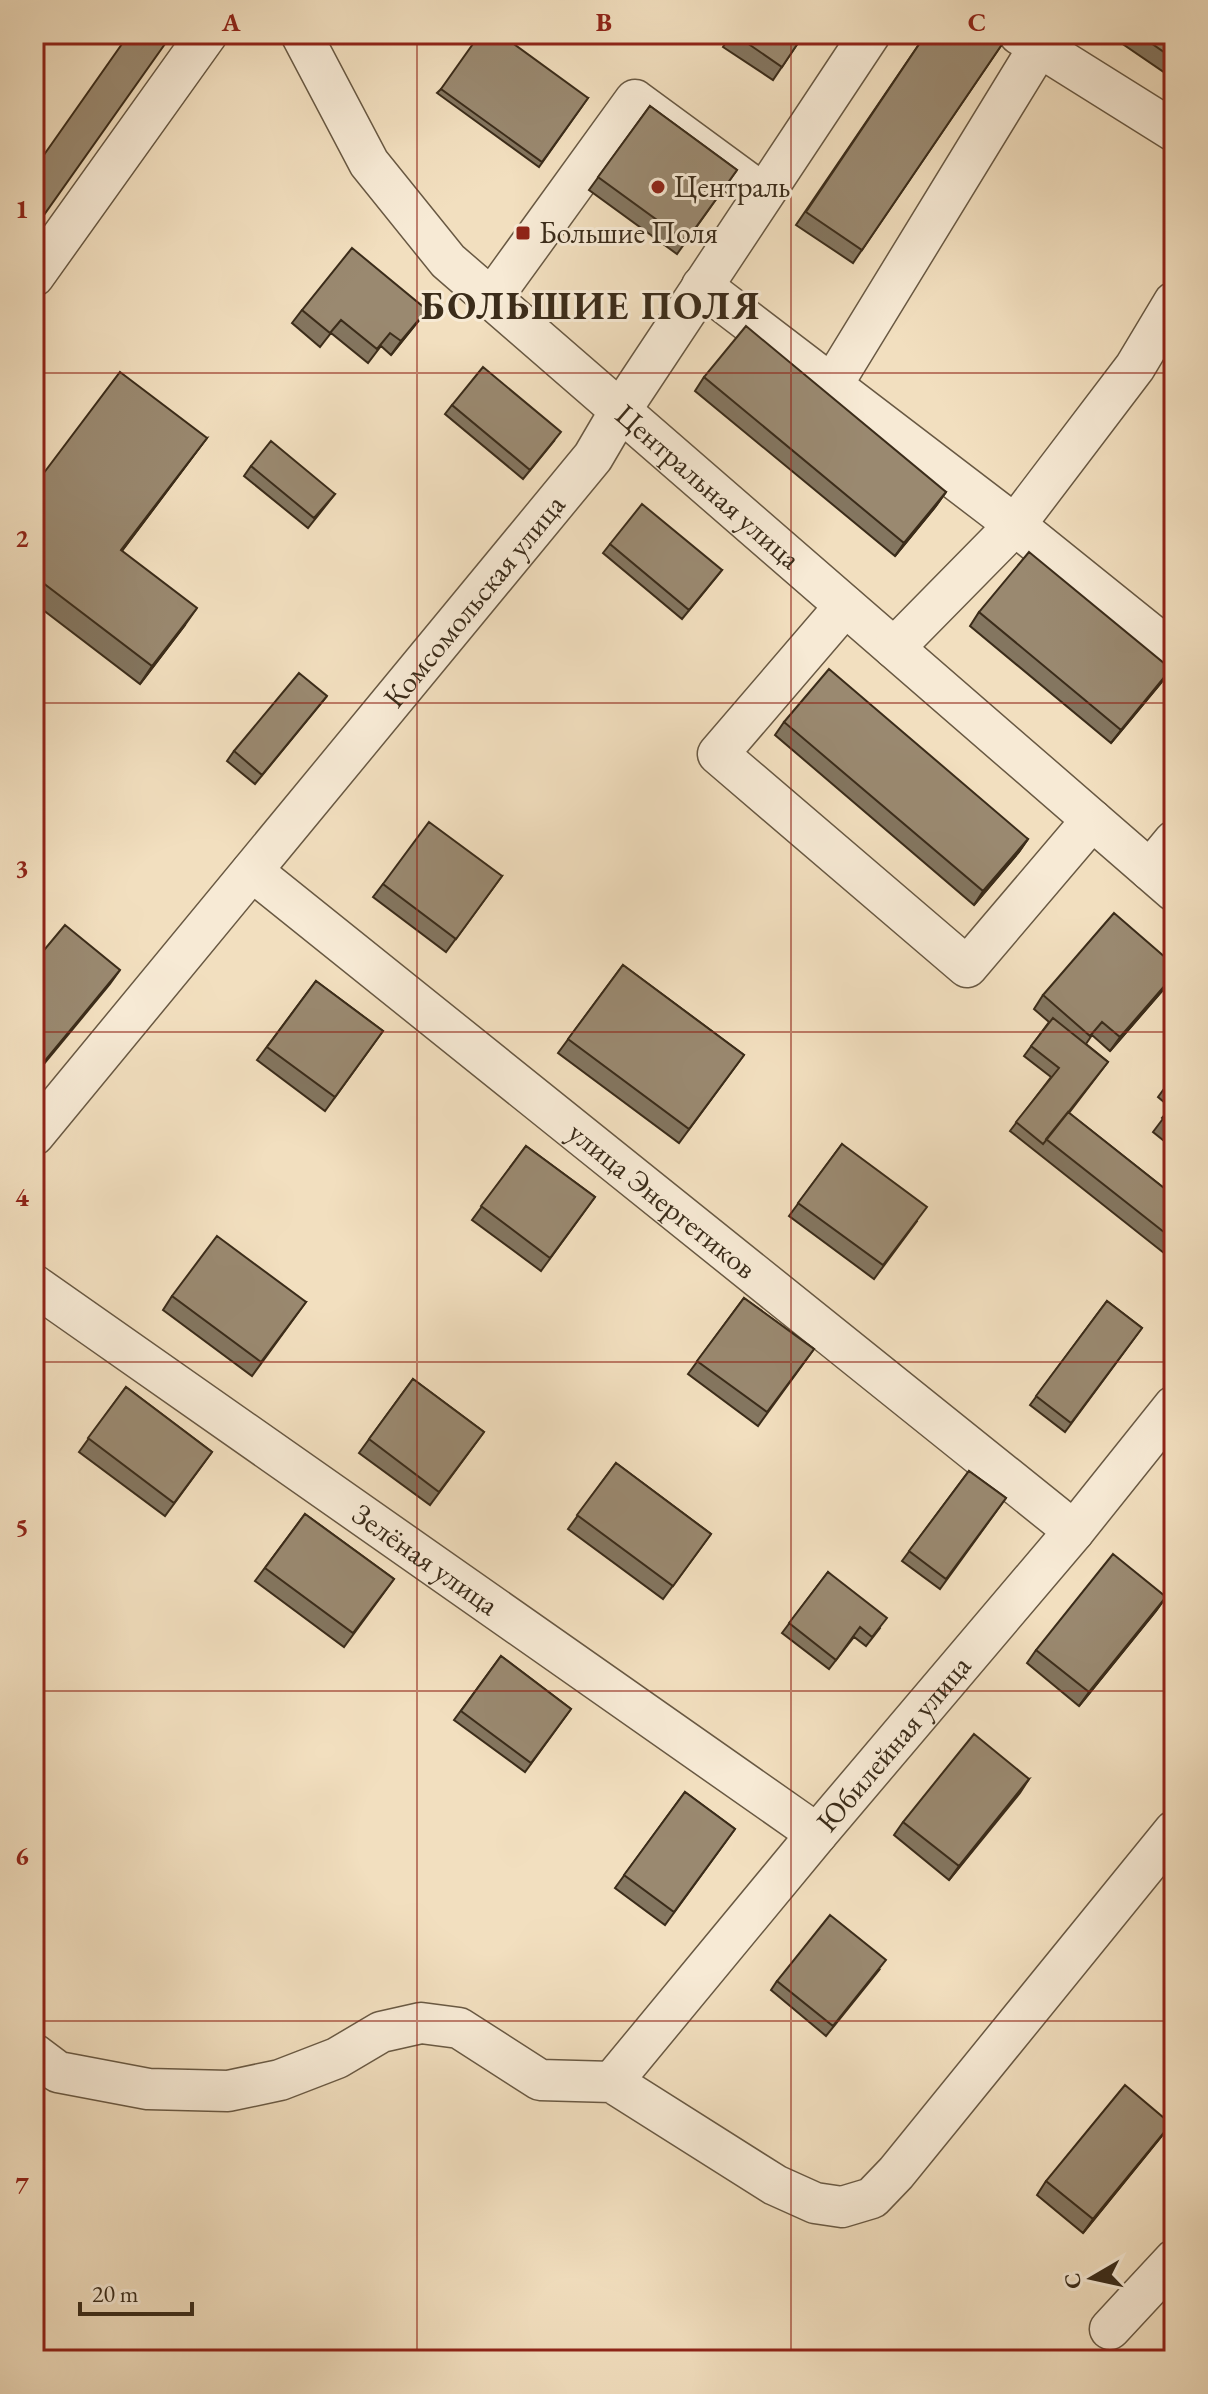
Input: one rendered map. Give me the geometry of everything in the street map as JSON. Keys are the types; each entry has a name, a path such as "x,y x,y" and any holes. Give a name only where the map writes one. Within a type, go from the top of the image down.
{"street":[{"path":"34,276 207,34"},
{"name":"Центральная улица","path":"301,34 369,163 448,261 1092,820 1166,867"},
{"name":"Комсомольская улица","path":"34,1135 593,457 620,411 870,34"},
{"path":"832,385 1029,40 1174,131"},
{"path":"491,299 635,100 763,194"},
{"path":"702,286 1015,525 1174,653"},
{"path":"894,648 1015,525 1135,367 1174,302"},
{"path":"845,606 718,754 967,967 1092,820"},
{"name":"улица Энергетиков","path":"252,871 1074,1531"},
{"name":"Зелёная улица","path":"34,1285 817,1834"},
{"name":"Юбилейная улица","path":"612,2082 1074,1531 1174,1406"},
{"path":"46,2063 148,2089 228,2091 280,2080 323,2064 381,2032 421,2023 459,2028 540,2080 612,2082 775,2185 815,2203 842,2207 872,2198 896,2173 1174,1831"},
{"path":"1110,2329 1174,2260"}],"building":[{"path":"129,34 172,34 34,229 34,169"},
{"path":"480,34 500,34 588,98 542,162 441,89"},
{"path":"734,34 804,34 782,67"},
{"path":"926,34 1009,34 862,250 806,212"},
{"path":"1138,34 1174,34 1174,59"},
{"name":"Централь","path":"650,106 737,170 686,241 598,177"},
{"path":"352,248 427,310 401,341 390,333 377,349 341,320 330,333 302,310"},
{"path":"746,326 946,492 904,543 704,377"},
{"path":"483,367 561,432 530,470 452,405"},
{"path":"120,372 207,438 121,550 197,608 152,666 34,576 34,486"},
{"path":"271,441 335,494 314,518 251,466"},
{"path":"642,504 722,570 689,610 610,544"},
{"path":"1029,552 1171,669 1121,730 979,612"},
{"path":"829,669 1028,839 983,891 784,722"},
{"path":"299,673 327,696 262,775 234,751"},
{"path":"429,822 502,876 456,939 383,884"},
{"path":"1114,913 1174,965 1174,975 1120,1037 1102,1022 1090,1036 1043,995"},
{"path":"65,925 120,970 34,1074 34,962"},
{"path":"623,965 744,1055 689,1129 568,1039"},
{"path":"316,981 383,1031 335,1097 267,1047"},
{"path":"1053,1018 1108,1062 1043,1144 1016,1122 1059,1068 1031,1046"},
{"path":"1174,1075 1174,1089 1167,1083"},
{"path":"1174,1104 1174,1128 1162,1118"},
{"path":"1068,1112 1174,1196 1174,1240 1046,1139"},
{"path":"842,1144 927,1207 883,1265 798,1203"},
{"path":"526,1146 595,1197 550,1258 481,1206"},
{"path":"217,1236 306,1302 261,1362 172,1296"},
{"path":"744,1298 814,1349 767,1412 697,1361"},
{"path":"1107,1301 1142,1328 1071,1423 1036,1396"},
{"path":"413,1379 484,1432 439,1492 369,1439"},
{"path":"126,1387 212,1452 174,1503 88,1438"},
{"path":"616,1463 711,1534 673,1586 577,1515"},
{"path":"969,1471 1006,1498 946,1579 909,1551"},
{"path":"305,1514 394,1579 353,1633 265,1568"},
{"path":"1113,1554 1166,1597 1089,1692 1036,1650"},
{"path":"828,1572 887,1618 872,1637 860,1627 836,1660 789,1623"},
{"path":"501,1656 571,1709 531,1763 461,1711"},
{"path":"974,1734 1029,1779 959,1866 903,1822"},
{"path":"685,1792 735,1829 674,1912 624,1875"},
{"path":"830,1915 886,1960 833,2026 777,1981"},
{"path":"1125,2085 1171,2124 1093,2219 1046,2181"}],"place":[{"name":"Централь","path":"658,187"},
{"name":"Большие Поля","path":"523,233"}],"district":[{"name":"БОЛЬШИЕ ПОЛЯ","path":"591,306"}]}
